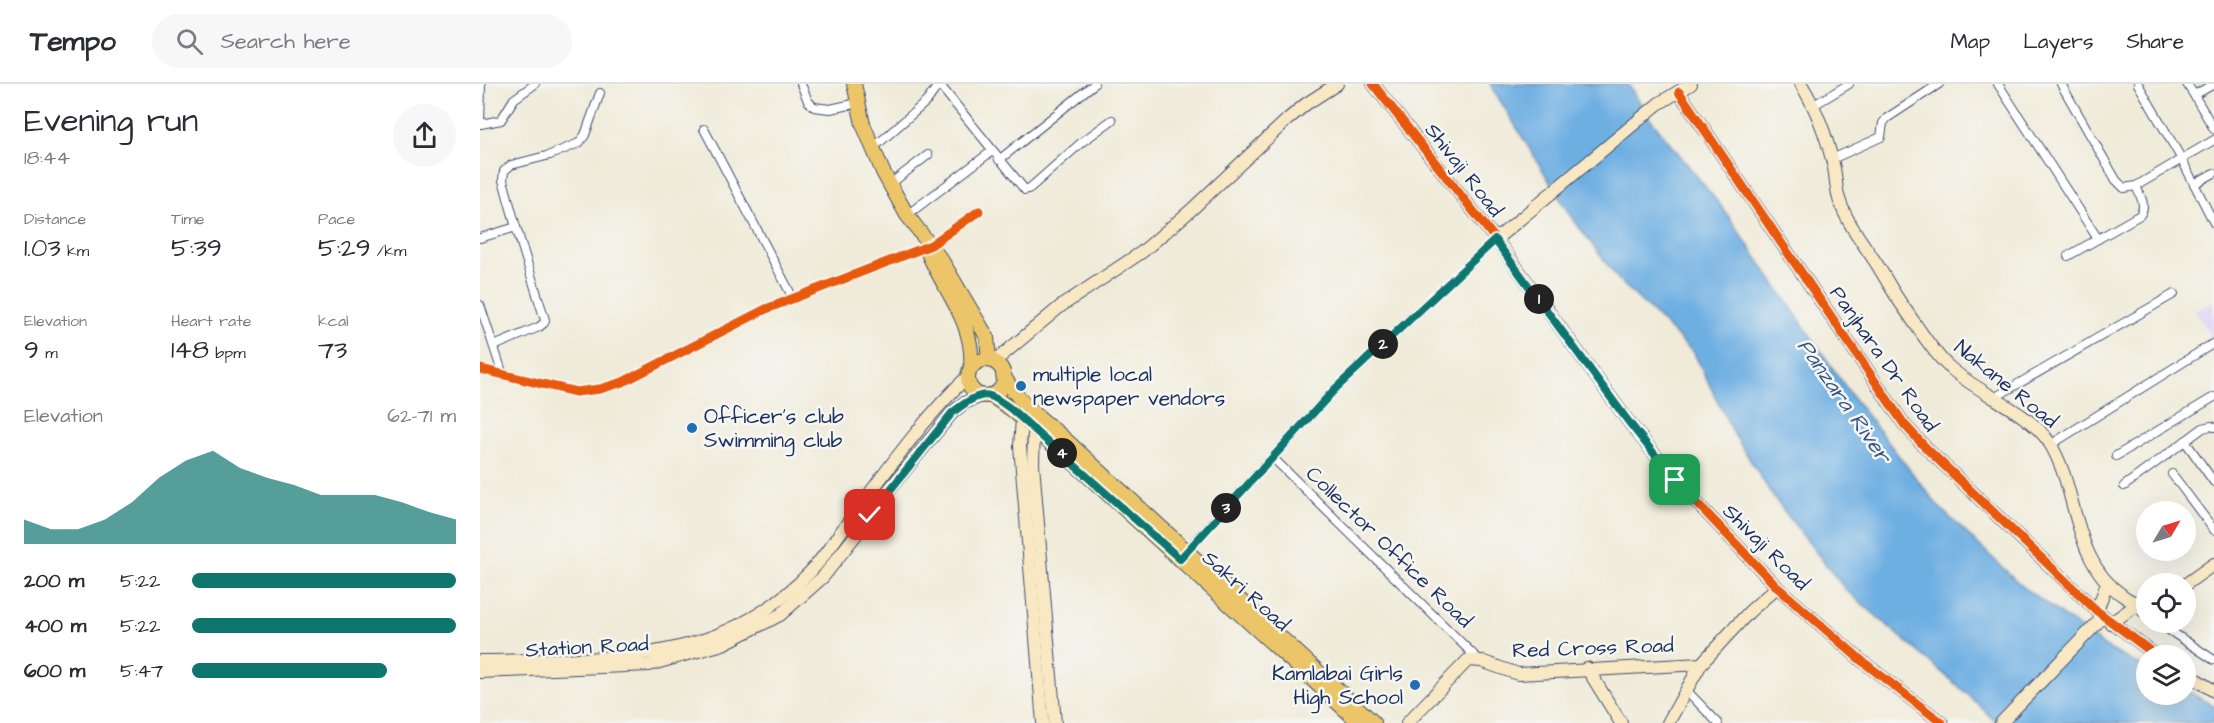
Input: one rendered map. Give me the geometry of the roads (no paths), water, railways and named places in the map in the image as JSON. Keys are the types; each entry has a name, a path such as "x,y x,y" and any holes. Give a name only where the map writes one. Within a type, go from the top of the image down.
{"main road":[{"path":"854,84 872,148 907,215 987,337 991,361"},
{"path":"927,244 934,267 970,337 971,388 986,396 1001,388 1003,375"},
{"path":"969,372 980,361 991,361 1001,369 1013,393 1029,410 1061,435 1183,555 1374,723"},
{"name":"Sakri Road","path":"986,396 1011,409 1183,555 1360,723"}],"street":[{"path":"481,84 480,124 501,120 514,99 535,84"},
{"path":"801,84 808,101 814,107 830,109 858,103"},
{"path":"872,148 927,101 939,84 1022,188 1027,190 1112,120"},
{"path":"999,160 1094,84"},
{"path":"991,361 1061,306 1142,252 1190,211 1288,119 1335,84"},
{"name":"Shivaji Road","path":"1373,84 1500,236 1628,421 1668,472 1777,587 1862,661 1942,723"},
{"path":"1183,555 1335,389 1500,236 1658,104 1691,84"},
{"name":"Nakane Road","path":"1801,84 1814,105 1824,130 1839,199 1850,223 1901,304 1947,366 1992,399 2032,424 2044,435 2063,472 2075,520 2095,566 2107,583 2122,596 2136,603"},
{"path":"1814,105 1850,84"},
{"path":"1832,159 1881,137 1883,123 1887,118 1940,84"},
{"path":"1998,84 2098,239"},
{"path":"2061,84 2116,180 2124,188 2136,186 2214,140"},
{"path":"2138,84 2181,158 2214,223"},
{"path":"2187,84 2214,129"},
{"path":"2194,95 2214,84"},
{"name":"Panjhara Dr Road","path":"1679,92 1904,424 1925,447 2104,617 2142,645"},
{"path":"494,346 539,327 545,320 516,228 503,180 504,171 511,165 550,155 579,143 585,135 600,93"},
{"path":"704,129 793,298"},
{"path":"907,215 992,151"},
{"path":"890,184 928,155"},
{"path":"2194,184 2214,173"},
{"path":"2068,256 2140,215 2144,210 2144,204 2136,186"},
{"path":"480,369 576,392 600,389 623,382 766,309 927,244 979,211"},
{"path":"480,238 516,228"},
{"path":"1992,399 2174,294"},
{"path":"480,305 503,375"},
{"path":"2050,445 2214,343"},
{"name":"Station Road","path":"480,672 631,662 720,634 758,614 783,596 812,570 939,403 969,372"},
{"name":"Station Road","path":"480,661 631,662 653,665 723,644 783,613 823,577 878,503 952,413 964,404 986,396"},
{"path":"2116,456 2214,397"},
{"path":"1022,419 1020,446 1042,723"},
{"path":"2124,486 2203,428 2214,427"},
{"path":"1034,429 1033,465 1055,723"},
{"path":"2185,441 2214,482"},
{"name":"Collector Office Road","path":"1273,458 1481,661"},
{"path":"2172,474 2214,530"},
{"path":"2196,577 2214,564"},
{"path":"2104,617 2107,583"},
{"name":"Red Cross Road","path":"1481,661 1518,674 1701,664 1749,612 1777,587"},
{"path":"2001,723 2104,617 2136,605"},
{"path":"2174,633 2214,660"},
{"path":"1407,723 1465,663 1474,660 1481,661"},
{"path":"1668,723 1701,664"},
{"path":"1038,669 1052,669"},
{"path":"1587,669 1621,723"},
{"path":"2196,679 2214,691"},
{"path":"1686,690 1718,723"}],"water":[{"name":"Panzara River","path":"1490,84 1628,84 1649,117 1724,210 1851,395 1938,506 2022,586 2107,648 2136,664 2136,705 2196,705 2196,696 2214,706 2214,723 1997,723 1966,693 1845,589 1774,498 1732,431 1694,353 1619,280 1570,215"}],"place":[{"name":"multiple local newspaper vendors","path":"1021,386"},
{"name":"Officer's club Swimming club","path":"692,428"},
{"name":"Kamlabai Girls High School","path":"1415,685"}]}
